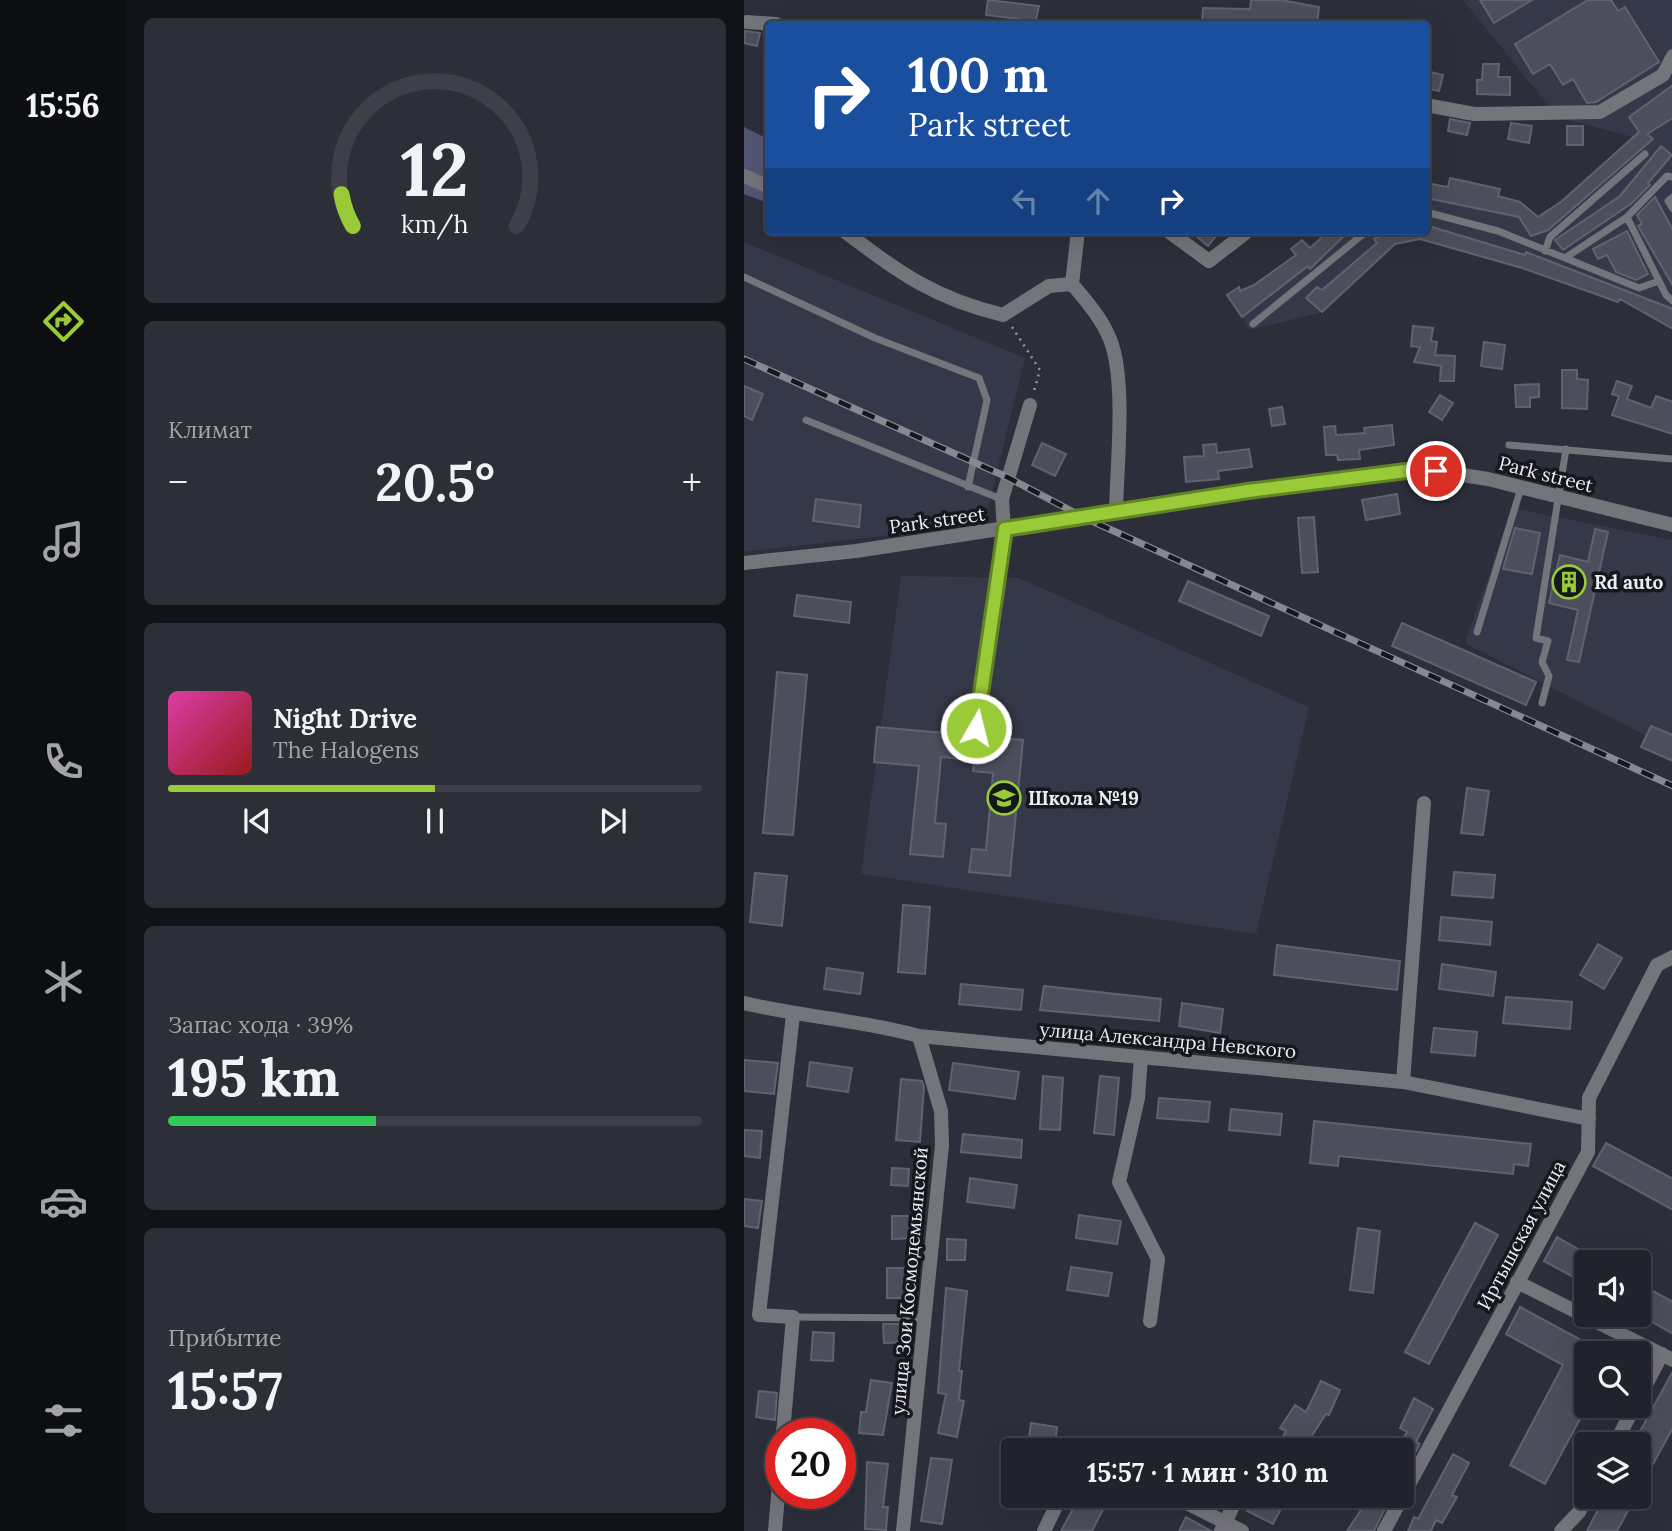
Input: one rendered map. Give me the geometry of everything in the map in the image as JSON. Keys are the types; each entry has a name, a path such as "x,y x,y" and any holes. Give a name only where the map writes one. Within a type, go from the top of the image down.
{"street":[{"path":"747,22 765,23"},
{"path":"1430,106 1474,114 1600,112 1663,75 1672,56"},
{"path":"744,176 765,185"},
{"path":"849,235 899,274 962,305 1003,315 1049,286 1072,284"},
{"path":"1078,235 1072,284 1097,314 1113,348 1117,386 1116,511"},
{"path":"1173,235 1209,261 1243,235"},
{"path":"1005,529 1002,499 1030,405"},
{"name":"Park street","path":"744,563 1005,529 1406,471 1436,471 1521,487 1672,525"},
{"path":"1403,1082 1424,803"},
{"name":"Иртышская улица","path":"1384,1531 1588,1152 1589,1098 1657,965 1672,957"},
{"name":"улица Александра Невского","path":"744,1003 794,1015 889,1027 919,1036 1403,1082 1589,1119"},
{"path":"784,1418 793,1317 759,1315 794,1015"},
{"name":"улица Зои Космодемьянской","path":"903,1531 927,1318 942,1145 941,1111 919,1036"},
{"path":"1141,1057 1138,1098 1119,1182 1158,1259 1151,1321"},
{"path":"1517,1282 1667,1357 1651,1381"},
{"path":"1044,1531 1055,1508"},
{"path":"1192,1508 1223,1527 1242,1531"},
{"path":"1223,1527 1232,1508"},
{"path":"774,1531 776,1509"},
{"path":"1561,1531 1580,1509"}],"lane":[{"path":"1545,251 1550,237 1645,154"},
{"path":"1565,258 1627,217 1667,176 1672,177"},
{"path":"1672,197 1668,201 1672,209"},
{"path":"1430,213 1498,231 1639,288 1659,281"},
{"path":"1627,217 1672,301"},
{"path":"1253,324 1363,235"},
{"path":"744,277 875,338 979,378 987,400 968,487"},
{"path":"806,420 1002,499"},
{"path":"1509,445 1672,459"},
{"path":"1541,703 1549,676 1542,662 1548,641 1536,638 1566,449"},
{"path":"1477,632 1521,487"},
{"path":"976,728 1005,529"},
{"path":"793,1317 927,1318"}],"path":[{"path":"1003,315 1040,370 1030,405"}],"shaded area":[{"path":"1463,0 1672,0 1672,329 1620,299 1618,302 1522,268 1420,239 1395,244 1322,312 1250,330 1227,295 1239,287 1241,290 1254,285 1296,255 1291,249 1302,240 1310,248 1325,235 1430,235 1430,184 1448,187 1450,178 1500,189 1498,197 1520,202 1539,217 1562,201 1633,137 1564,119 1538,93"},
{"path":"744,127 765,138 765,202 744,194"},
{"path":"744,242 1025,358 984,524 744,552"},
{"path":"1512,508 1672,540 1672,749 1465,643"},
{"path":"901,576 1019,578 1309,707 1256,934 861,874"}],"building":[{"path":"988,0 1039,6 1036,21 1018,21 986,15"},
{"path":"1251,0 1281,0 1319,7 1317,21 1202,21 1203,8 1250,9"},
{"path":"1480,0 1532,0 1494,23"},
{"path":"1588,0 1611,0 1618,11 1625,7 1659,62 1596,102 1587,103 1573,79 1563,85 1550,64 1533,74 1515,44"},
{"path":"745,31 760,33 757,46 744,43"},
{"path":"1483,64 1499,64 1498,77 1510,77 1510,95 1477,94 1477,80 1482,80"},
{"path":"1430,72 1443,75 1439,91 1430,89"},
{"path":"1673,85 1673,118 1647,134 1653,139 1548,230 1531,236 1519,217 1430,199 1430,184 1448,187 1450,178 1500,189 1498,196 1520,202 1538,217 1562,201 1639,132 1629,117"},
{"path":"1450,119 1470,123 1467,135 1448,131"},
{"path":"1511,123 1532,126 1529,143 1508,139"},
{"path":"1567,126 1583,126 1583,145 1567,145"},
{"path":"1661,146 1672,155 1648,183 1650,185 1632,203 1563,250 1555,240 1620,196"},
{"path":"1655,197 1673,230 1673,286 1638,226 1642,224 1637,215"},
{"path":"1432,227 1525,255 1526,252 1673,309 1673,329 1620,299 1618,302 1522,268 1420,239 1395,244 1322,312 1306,298 1317,287 1322,290 1377,243 1374,239 1383,235 1430,235"},
{"path":"1627,231 1648,274 1636,280 1616,272 1607,255 1598,259 1593,249"},
{"path":"1195,235 1217,235 1208,246"},
{"path":"1325,235 1345,235 1310,269 1308,266 1242,317 1227,295 1239,287 1240,291 1254,285 1296,255 1291,249 1302,240 1310,248"},
{"path":"1413,326 1433,328 1431,341 1437,342 1435,355 1455,356 1454,381 1440,381 1441,366 1414,362 1420,347 1411,346"},
{"path":"1484,342 1505,345 1502,369 1481,366"},
{"path":"1562,370 1577,370 1577,379 1588,380 1587,409 1562,408"},
{"path":"1617,381 1632,386 1627,399 1651,408 1656,396 1673,402 1673,434 1612,415 1619,396 1612,394"},
{"path":"1539,384 1539,397 1530,398 1530,407 1516,407 1515,385"},
{"path":"744,386 763,394 752,420 744,416"},
{"path":"1440,395 1453,403 1442,420 1429,412"},
{"path":"1282,407 1285,424 1272,426 1269,409"},
{"path":"1392,425 1394,445 1359,450 1360,459 1338,460 1337,455 1326,455 1324,427 1335,426 1336,435 1365,433 1364,428"},
{"path":"1042,443 1066,454 1055,476 1032,465"},
{"path":"1216,444 1217,453 1249,449 1252,467 1218,471 1219,479 1186,482 1184,457 1204,456 1203,445"},
{"path":"1397,494 1400,514 1366,520 1362,500"},
{"path":"816,499 861,505 859,527 813,521"},
{"path":"1314,517 1318,572 1302,573 1298,518"},
{"path":"1515,528 1540,533 1532,574 1503,569"},
{"path":"1595,529 1608,532 1579,662 1567,660 1578,610 1549,603 1560,555 1588,562"},
{"path":"1188,581 1269,616 1261,636 1179,601"},
{"path":"797,595 851,602 849,623 794,616"},
{"path":"1402,623 1536,682 1526,705 1392,646"},
{"path":"777,672 807,675 793,835 763,833"},
{"path":"1651,726 1673,735 1673,761 1641,747"},
{"name":"Школа №19","path":"877,727 1023,740 1010,876 969,872 972,849 986,850 993,773 973,771 974,760 941,757 935,823 946,824 943,857 910,854 919,766 874,762"},
{"path":"1467,788 1489,791 1483,835 1461,833"},
{"path":"1454,872 1495,875 1493,898 1452,895"},
{"path":"755,873 787,876 782,926 750,922"},
{"path":"903,905 930,907 925,974 898,972"},
{"path":"1441,917 1492,922 1490,945 1439,940"},
{"path":"1598,944 1622,958 1604,989 1580,975"},
{"path":"1277,945 1400,961 1397,990 1274,975"},
{"path":"1442,964 1496,972 1493,996 1439,989"},
{"path":"827,968 863,973 860,994 824,989"},
{"path":"961,984 1023,990 1021,1010 959,1004"},
{"path":"1044,986 1161,999 1159,1021 1040,1010"},
{"path":"1506,997 1572,1002 1570,1029 1503,1023"},
{"path":"1182,1003 1223,1009 1220,1033 1179,1026"},
{"path":"1434,1028 1477,1032 1475,1056 1431,1052"},
{"path":"744,1060 778,1063 774,1094 744,1091"},
{"path":"810,1062 852,1068 848,1092 807,1086"},
{"path":"953,1063 1019,1072 1015,1099 949,1090"},
{"path":"1043,1076 1063,1078 1060,1130 1040,1129"},
{"path":"1100,1076 1119,1078 1114,1135 1094,1133"},
{"path":"901,1079 922,1081 924,1087 920,1142 896,1140"},
{"path":"1159,1098 1210,1102 1208,1122 1157,1118"},
{"path":"1231,1109 1282,1114 1280,1135 1229,1130"},
{"path":"1314,1121 1531,1144 1528,1166 1514,1164 1513,1174 1339,1156 1338,1166 1310,1163"},
{"path":"744,1130 762,1131 760,1158 744,1156"},
{"path":"963,1134 1022,1140 1021,1158 961,1152"},
{"path":"1606,1143 1673,1179 1673,1210 1593,1166"},
{"path":"892,1168 909,1169 908,1186 891,1185"},
{"path":"970,1178 1017,1185 1014,1208 967,1202"},
{"path":"744,1199 762,1201 758,1228 744,1226"},
{"path":"1079,1215 1121,1221 1117,1244 1076,1238"},
{"path":"892,1216 916,1216 916,1238 892,1239"},
{"path":"1475,1223 1498,1235 1429,1364 1405,1352"},
{"path":"1358,1228 1380,1231 1373,1293 1350,1290"},
{"path":"1557,1237 1580,1250 1574,1250 1574,1277 1544,1261"},
{"path":"947,1239 966,1240 965,1260 947,1260"},
{"path":"1071,1267 1112,1273 1108,1296 1067,1290"},
{"path":"887,1268 907,1268 908,1298 887,1298"},
{"path":"946,1288 967,1291 959,1371 962,1371 959,1400 964,1401 957,1437 938,1433 946,1394 938,1393"},
{"path":"1651,1290 1673,1302 1673,1334 1651,1321"},
{"path":"1520,1307 1583,1341 1574,1341 1574,1418 1581,1418 1545,1484 1510,1465 1563,1365 1506,1334"},
{"path":"883,1324 912,1324 912,1342 884,1343"},
{"path":"813,1332 834,1333 833,1361 811,1360"},
{"path":"1673,1371 1673,1428 1651,1468 1651,1432 1640,1432 1647,1418 1651,1418 1651,1411"},
{"path":"871,1380 892,1383 883,1435 859,1433 861,1412 866,1412"},
{"path":"1321,1381 1340,1390 1329,1415 1326,1414 1310,1438 1282,1438 1286,1431 1280,1428 1295,1405 1306,1412"},
{"path":"759,1391 777,1393 775,1418 756,1417"},
{"path":"1414,1398 1433,1409 1416,1442 1420,1444 1414,1455 1414,1438 1404,1438 1407,1432 1400,1428"},
{"path":"1031,1423 1057,1427 1056,1438 1029,1438"},
{"path":"1453,1454 1469,1463 1452,1495 1457,1497 1442,1523 1436,1520 1431,1531 1408,1531 1414,1517 1418,1519"},
{"path":"931,1458 952,1460 942,1524 921,1521"},
{"path":"867,1462 888,1464 883,1507 888,1507 886,1530 865,1529"},
{"path":"1073,1508 1104,1508 1092,1531 1061,1531"},
{"path":"1249,1508 1281,1508 1273,1524 1247,1511"},
{"path":"1362,1508 1386,1508 1374,1531 1347,1531"},
{"path":"1598,1509 1629,1509 1617,1531 1587,1531"},
{"path":"1186,1517 1211,1531 1179,1531"}],"railway":[{"path":"744,359 1009,478 1083,517 1673,786"}],"place":[{"name":"Rd auto","path":"1569,582"},
{"name":"Школа №19","path":"1004,798"}],"route":[{"path":"976,728 1005,529 1248,491 1406,471 1436,471"}]}
